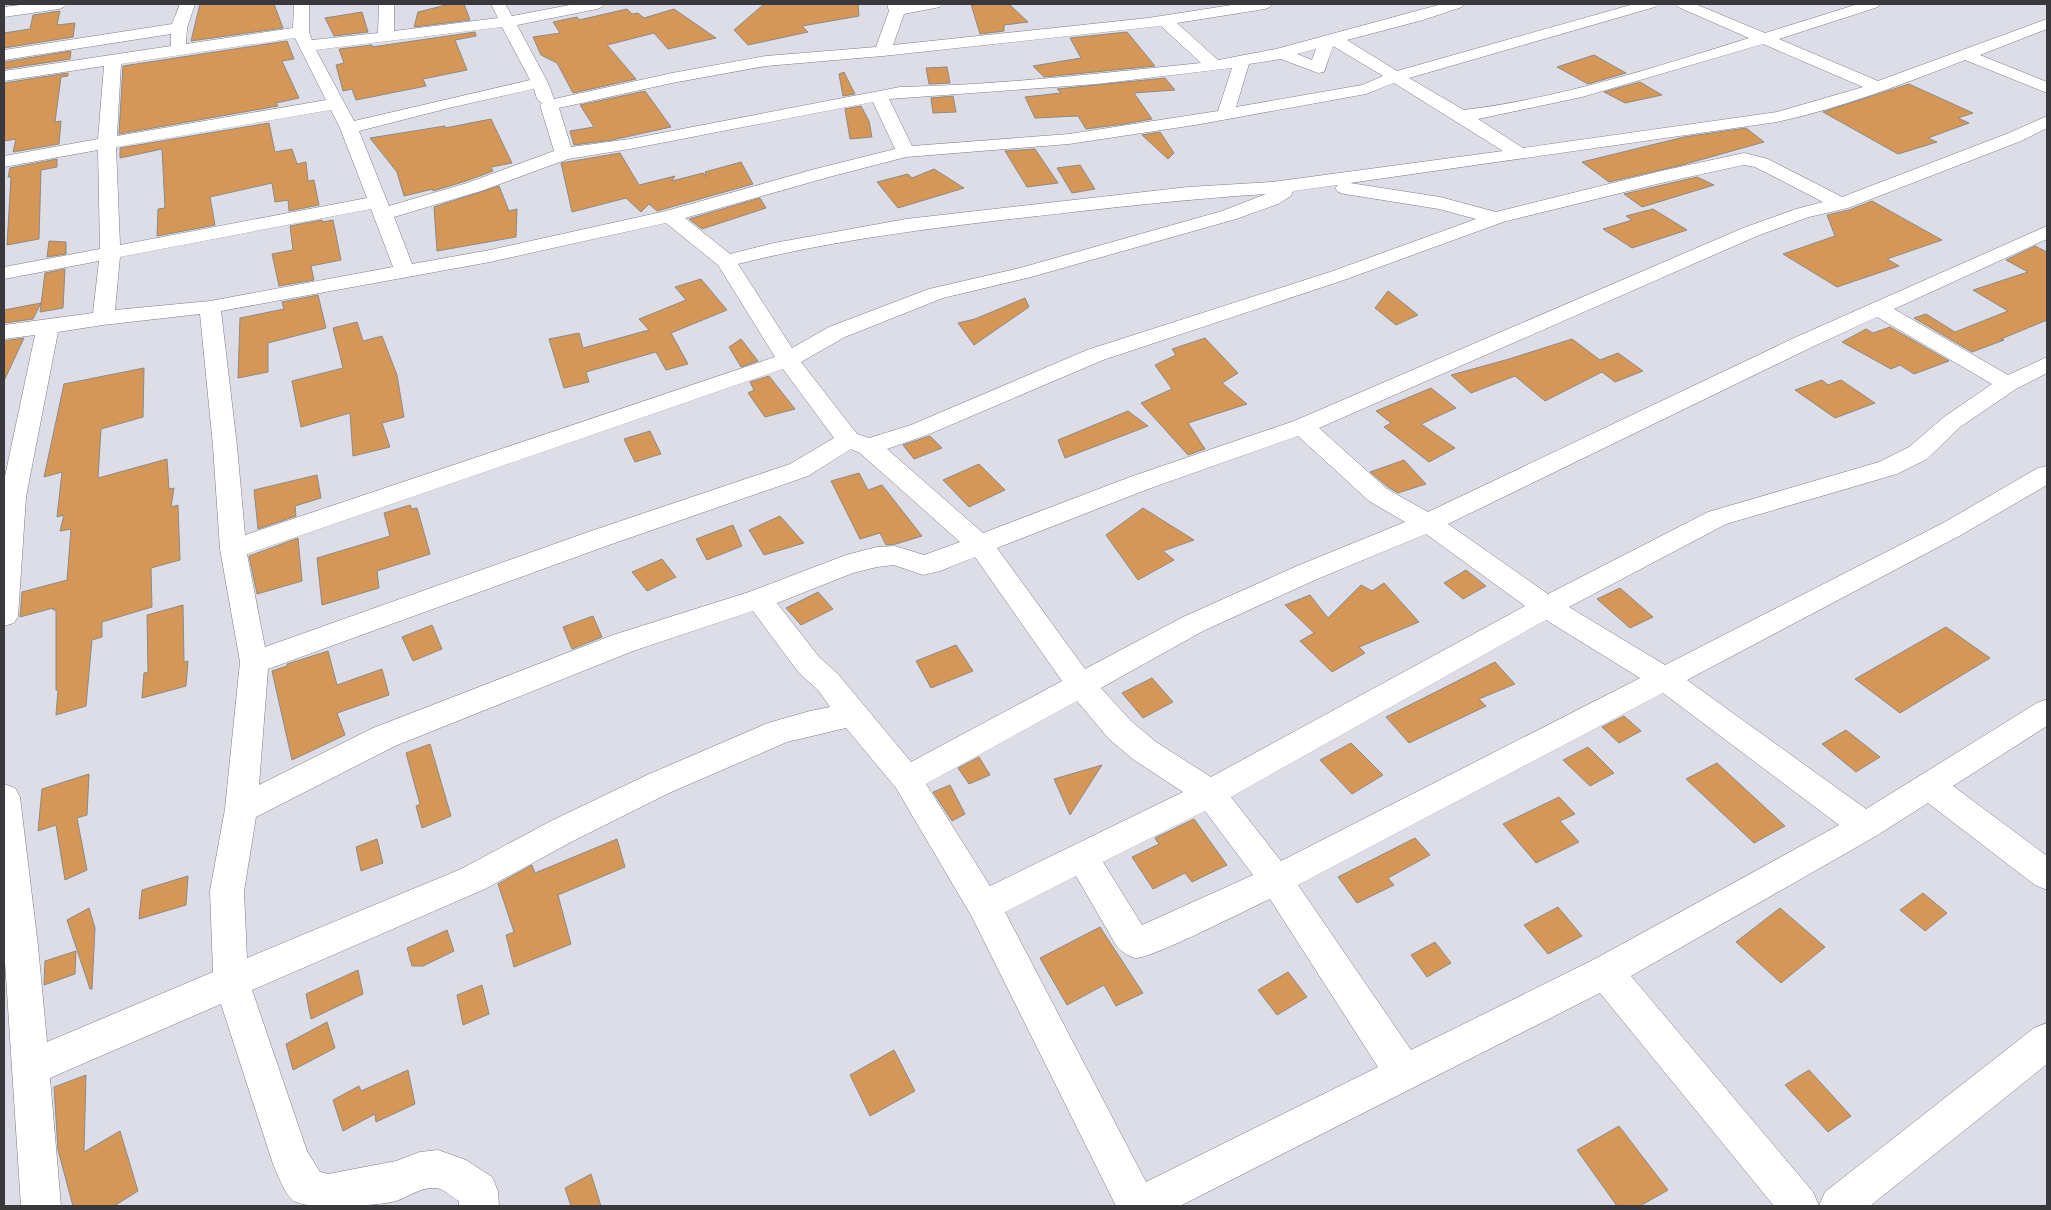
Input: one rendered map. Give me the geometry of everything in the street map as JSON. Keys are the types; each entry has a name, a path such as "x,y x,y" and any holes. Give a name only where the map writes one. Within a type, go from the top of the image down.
{"street":[{"path":"4,12 59,4"},
{"path":"177,52 179,28 187,4"},
{"path":"301,4 304,39 335,104 349,128 405,272"},
{"path":"386,4 386,36"},
{"path":"498,4 540,83 564,154"},
{"path":"4,76 177,52 304,39 386,36 507,22 597,4"},
{"path":"883,51 896,8 935,4"},
{"path":"549,106 734,66 1164,20 1265,4"},
{"path":"4,273 110,253 381,208 474,186 564,154 630,144 900,92 944,91 1097,79 1215,66 1240,68 1424,9 1457,4"},
{"path":"4,332 102,318 210,307 490,256 670,216 814,175 906,152 1069,139 1225,115 1366,89 1396,76 1650,4"},
{"path":"1683,4 1877,88"},
{"path":"1461,116 1490,113 1562,97 1670,68 1872,4"},
{"path":"1164,20 1215,66"},
{"path":"726,261 774,249 906,225 1169,195 1272,188 1777,117 1804,111 1877,88 2047,24"},
{"path":"4,55 179,28"},
{"path":"1330,40 1396,76 1520,154"},
{"path":"1282,53 1318,68 1330,40"},
{"path":"1966,55 2047,88"},
{"path":"102,318 110,253 107,144 113,60"},
{"path":"1225,115 1240,68"},
{"path":"349,128 448,103 540,83"},
{"path":"879,96 906,152"},
{"path":"4,162 335,104"},
{"path":"241,809 384,737 623,643 759,599 846,565 878,557 895,556 923,565 931,564 1139,483 1302,426 1750,232 1803,213 1840,204 2015,137 2047,121"},
{"path":"254,662 600,538 799,470 858,444 919,430 1095,355 1337,276 1496,218 1661,177 1744,159 1761,163 1840,204"},
{"path":"232,549 788,360 837,332 936,293 1024,273 1229,215 1271,200 1275,196 1306,183 1408,197 1496,218"},
{"path":"670,216 726,261 788,360 858,444 981,546 1081,685 1120,730 1145,751 1210,792 1276,880 1404,1074"},
{"path":"907,779 1193,624 1306,573 1428,522 1642,418 2047,232"},
{"path":"210,307 225,446 232,549 254,662 241,809 227,892 231,981 291,1161 307,1187 328,1194 396,1181"},
{"path":"1878,309 2008,384"},
{"path":"4,616 8,498 48,327"},
{"path":"984,906 1210,792 1546,607 1717,518 1888,468 1918,452 1952,422 2008,384 2047,364"},
{"path":"1302,426 1378,495 1401,510 1428,522 1546,607 1664,679 1865,826"},
{"path":"1082,856 1128,934 1136,942 1146,940 1276,880 1952,529 2047,474"},
{"path":"759,599 809,665 828,682 907,779 984,906 1138,1206 1179,1197 1404,1074 1605,972 1865,826 2047,711"},
{"path":"31,1067 231,981 397,913 473,879 562,831 658,784 779,732 810,723 853,715"},
{"path":"1929,786 2047,875"},
{"path":"4,797 13,949 31,1067 41,1206"},
{"path":"1605,972 1799,1206"},
{"path":"1839,1206 2047,1042"},
{"path":"356,1206 396,1181 420,1171 438,1169 452,1174 478,1191 479,1206"}],"building":[{"path":"200,4 274,4 283,28 191,41"},
{"path":"450,4 464,4 470,20 414,27 418,12"},
{"path":"764,4 858,4 859,16 802,26 808,32 748,45 734,30"},
{"path":"971,4 1009,4 1028,22 1004,25 1004,31 980,34"},
{"path":"627,9 632,14 638,13 644,18 674,9 716,38 668,49 654,33 607,45 636,79 573,93 557,63 541,55 533,37 560,33 553,22 577,17 579,20"},
{"path":"60,11 57,25 75,23 73,37 4,48 4,33 30,29 33,15"},
{"path":"362,12 368,32 334,36 325,18"},
{"path":"475,32 476,36 455,40 467,70 423,79 426,86 356,100 352,89 343,91 336,65 344,63 339,49 372,45 372,47"},
{"path":"1127,32 1155,66 1044,77 1033,66 1081,58 1070,38"},
{"path":"287,41 294,59 282,61 299,98 276,103 278,106 119,134 123,66"},
{"path":"71,51 70,59 4,69 4,62"},
{"path":"1594,55 1626,73 1588,84 1557,67"},
{"path":"947,67 950,83 929,84 926,68"},
{"path":"844,72 855,94 843,96 839,74"},
{"path":"68,73 68,76 61,77 55,122 61,121 59,144 13,152 16,139 4,141 4,83"},
{"path":"1165,78 1175,90 1134,93 1152,119 1124,124 1086,129 1078,116 1035,118 1025,97 1061,93 1057,89"},
{"path":"1640,82 1662,95 1625,103 1604,92"},
{"path":"1909,84 1973,113 1958,118 1969,123 1928,138 1937,142 1898,154 1823,112"},
{"path":"645,91 671,127 612,140 574,145 570,131 594,127 580,105"},
{"path":"953,96 956,112 933,113 931,98"},
{"path":"861,106 869,121 872,137 850,139 845,109"},
{"path":"491,119 512,163 491,167 493,171 466,181 433,191 433,189 404,196 397,172 370,138 445,126 445,128"},
{"path":"269,123 275,152 292,149 297,164 306,162 308,181 314,180 319,205 289,211 288,200 275,202 272,183 210,197 215,225 157,236 158,209 165,208 162,149 120,158 120,148"},
{"path":"1746,128 1764,142 1682,165 1609,182 1582,162 1684,137"},
{"path":"1160,132 1174,153 1168,159 1142,135"},
{"path":"1035,149 1058,183 1027,187 1005,151"},
{"path":"620,153 639,185 675,176 672,181 703,173 706,177 705,172 741,162 753,184 657,211 649,204 641,212 626,198 572,212 561,163"},
{"path":"57,159 57,167 41,170 39,239 7,245 11,177 8,177 10,168"},
{"path":"1080,165 1095,189 1072,193 1057,168"},
{"path":"934,169 964,188 898,208 877,182 908,174 912,178"},
{"path":"1697,177 1714,185 1642,207 1624,194"},
{"path":"499,186 509,211 517,209 516,237 437,251 434,207"},
{"path":"760,198 766,208 702,229 689,219"},
{"path":"1872,201 1942,240 1887,259 1899,266 1837,287 1783,254 1835,236 1827,215 1849,210"},
{"path":"1653,209 1687,230 1632,248 1603,229 1632,220 1626,216"},
{"path":"322,220 323,222 333,220 341,260 311,266 314,280 279,286 272,254 293,250 290,226"},
{"path":"49,241 66,242 66,254 47,257"},
{"path":"2035,246 2047,252 2047,320 2001,339 2004,340 1972,352 1914,318 1926,314 1955,332 2008,311 1973,290 2028,272 2006,260"},
{"path":"65,269 63,308 40,312 45,273"},
{"path":"701,279 727,310 671,333 688,364 666,370 656,352 586,372 589,382 564,388 549,339 579,333 583,348 649,330 639,319 686,300 675,287"},
{"path":"1388,291 1418,315 1396,325 1375,308"},
{"path":"318,295 326,328 268,343 268,372 238,378 240,318 284,309 282,302"},
{"path":"1025,298 1029,307 974,345 958,323 975,319"},
{"path":"41,303 33,319 4,323 4,310"},
{"path":"357,322 363,341 382,336 397,375 404,417 382,423 390,447 353,456 350,413 301,427 292,381 343,368 333,328"},
{"path":"1890,327 1949,361 1914,374 1900,365 1891,369 1842,342 1866,329 1873,333"},
{"path":"24,338 4,381 4,341"},
{"path":"1205,338 1238,373 1222,383 1247,404 1188,423 1205,449 1188,455 1141,403 1172,389 1155,365 1176,355 1172,349"},
{"path":"741,339 758,361 741,367 729,347"},
{"path":"1572,339 1600,360 1618,353 1643,371 1615,382 1602,372 1545,401 1515,376 1471,393 1451,375 1509,359"},
{"path":"144,368 143,417 101,429 98,478 167,459 169,489 174,488 171,507 178,505 180,560 151,568 152,607 102,622 102,637 92,640 86,706 56,715 58,690 56,690 56,610 53,610 53,608 20,617 22,592 67,580 71,529 60,531 64,515 57,517 62,472 44,477 64,384"},
{"path":"769,376 795,409 765,417 748,393 754,390 750,382"},
{"path":"1822,380 1828,385 1841,380 1875,403 1835,418 1795,390"},
{"path":"1431,388 1456,408 1421,424 1455,448 1429,462 1384,427 1391,423 1376,411"},
{"path":"1128,411 1148,426 1065,458 1058,440"},
{"path":"650,431 661,454 635,462 624,439"},
{"path":"930,436 942,448 914,459 903,445"},
{"path":"1404,460 1426,484 1398,493 1370,472"},
{"path":"979,464 1005,490 969,507 943,480"},
{"path":"859,473 868,490 882,485 922,536 886,545 880,533 860,539 831,481"},
{"path":"317,475 321,498 295,506 296,516 258,529 254,490"},
{"path":"410,505 412,509 417,508 430,554 377,571 379,588 322,605 317,558 390,536 384,513"},
{"path":"1143,508 1194,540 1163,551 1174,560 1138,580 1106,535"},
{"path":"780,516 804,543 764,555 749,530"},
{"path":"733,525 742,546 707,560 696,539"},
{"path":"298,538 302,581 257,594 249,556"},
{"path":"662,559 676,577 647,591 632,572"},
{"path":"1466,570 1486,586 1463,599 1444,583"},
{"path":"1384,583 1419,622 1359,647 1365,653 1332,672 1300,641 1314,633 1285,605 1310,595 1328,618 1361,585 1372,591"},
{"path":"1620,588 1653,617 1630,628 1597,599"},
{"path":"818,592 833,609 801,625 786,608"},
{"path":"183,605 184,662 188,661 186,686 142,698 144,673 148,672 147,615"},
{"path":"593,616 602,637 572,649 563,627"},
{"path":"432,625 442,649 413,661 402,637"},
{"path":"1946,627 1990,658 1900,713 1855,679"},
{"path":"956,645 973,671 931,688 916,661"},
{"path":"328,651 337,685 382,669 389,695 337,713 345,735 292,760 272,671 287,666 287,664"},
{"path":"1495,662 1515,684 1479,699 1486,706 1409,743 1386,717"},
{"path":"1152,678 1173,702 1143,718 1122,693"},
{"path":"1624,716 1641,731 1619,743 1602,727"},
{"path":"1846,730 1880,757 1856,772 1822,744"},
{"path":"1351,743 1383,775 1352,794 1320,760"},
{"path":"430,744 451,816 422,828 416,806 420,804 406,753"},
{"path":"1588,747 1614,773 1590,786 1563,760"},
{"path":"979,757 990,775 969,784 958,768"},
{"path":"1717,763 1785,826 1754,843 1686,779"},
{"path":"1102,765 1070,815 1054,779"},
{"path":"89,774 87,815 77,818 87,870 65,880 56,825 38,831 42,789"},
{"path":"950,785 965,814 952,821 933,792"},
{"path":"1559,797 1575,814 1560,821 1579,842 1536,863 1503,824"},
{"path":"1194,819 1227,865 1192,882 1185,873 1153,889 1132,857 1159,844 1155,838"},
{"path":"1415,838 1430,855 1388,878 1394,885 1357,903 1338,877"},
{"path":"377,839 383,863 361,871 356,847"},
{"path":"617,839 625,867 558,895 571,944 514,967 506,935 514,932 498,884 532,865 535,873"},
{"path":"188,876 186,905 139,919 142,890"},
{"path":"1923,893 1947,913 1925,931 1900,910"},
{"path":"1558,907 1582,936 1548,954 1524,925"},
{"path":"89,908 95,928 92,989 90,989 67,920"},
{"path":"1780,908 1825,947 1781,983 1736,942"},
{"path":"1100,927 1143,993 1116,1006 1104,985 1067,1005 1040,958"},
{"path":"447,930 454,951 423,966 412,966 407,948"},
{"path":"1435,942 1451,963 1427,977 1411,955"},
{"path":"76,951 75,974 44,985 45,961"},
{"path":"358,970 363,994 311,1019 306,994"},
{"path":"1288,972 1307,997 1277,1015 1258,990"},
{"path":"482,985 489,1014 463,1025 457,995"},
{"path":"327,1022 335,1048 293,1070 286,1044"},
{"path":"894,1050 915,1091 870,1116 850,1075"},
{"path":"408,1070 415,1104 376,1122 375,1114 343,1131 333,1100 359,1086 361,1091"},
{"path":"1809,1070 1851,1116 1828,1132 1785,1085"},
{"path":"86,1075 84,1152 120,1131 138,1191 114,1206 73,1206 58,1150 54,1087"},
{"path":"1619,1126 1668,1190 1640,1206 1617,1206 1577,1150"},
{"path":"591,1174 601,1206 571,1206 565,1188"}]}
